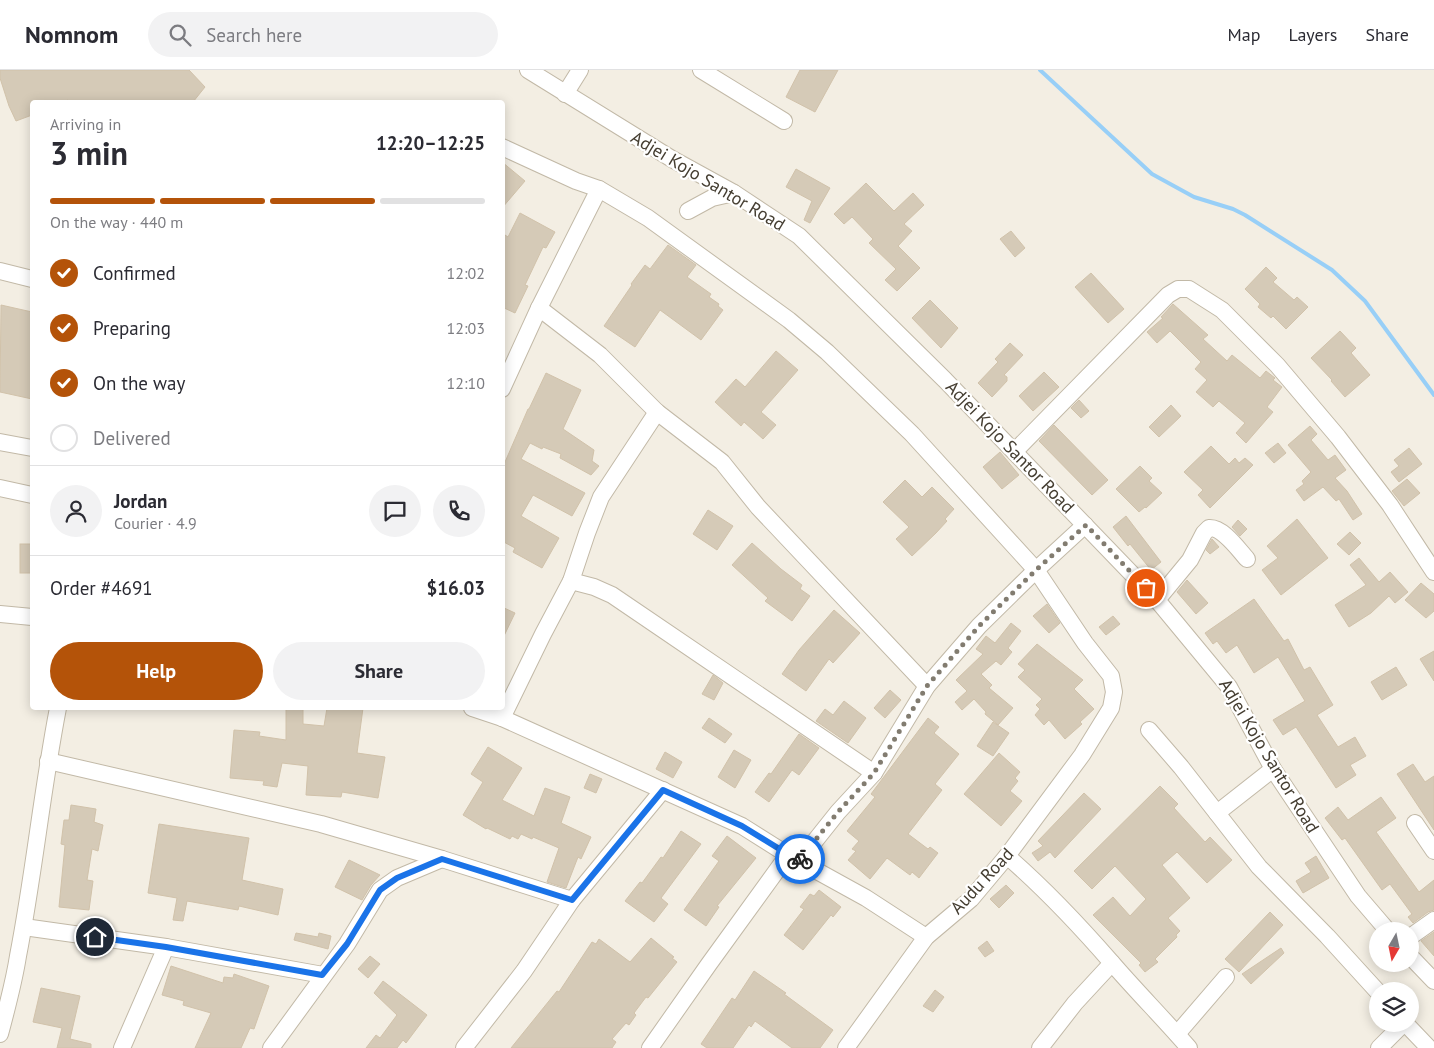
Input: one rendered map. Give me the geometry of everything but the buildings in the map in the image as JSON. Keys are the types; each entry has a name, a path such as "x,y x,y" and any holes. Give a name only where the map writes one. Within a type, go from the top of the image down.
{"street":[{"name":"Adjei Kojo Santor Road","path":"528,70 672,159 734,193 788,228 809,246 1015,451 1158,600 1229,686 1273,769 1358,896 1380,922"},
{"path":"566,94 580,70"},
{"path":"701,70 784,121"},
{"path":"505,148 576,181 599,189 648,218 789,320 827,352 912,434 1036,570"},
{"path":"505,382 539,308 599,189"},
{"path":"688,211 712,198 734,193"},
{"path":"0,270 30,278"},
{"path":"1015,451 1168,295 1178,289 1189,289 1222,310 1277,365 1338,437 1379,490 1434,572"},
{"path":"539,308 600,355 657,412 722,462 758,507 927,686"},
{"path":"502,718 571,581 601,497 657,412"},
{"path":"0,442 30,448"},
{"path":"0,488 30,495"},
{"path":"650,1048 709,964 793,858 874,773 927,686 979,626 1036,570 1086,525"},
{"path":"1158,600 1190,560 1204,533 1209,528 1212,527 1222,532 1247,559"},
{"name":"Audu Road","path":"846,1048 926,936 970,899 1007,856 1082,755 1110,708 1114,692 1111,676 1085,643 1036,570"},
{"path":"571,581 612,596 874,773"},
{"path":"0,614 30,617"},
{"path":"0,1034 24,927 48,761 58,710"},
{"path":"478,710 502,718 742,826 793,858 866,898 926,936"},
{"path":"1149,730 1181,767 1259,867 1369,982"},
{"path":"48,761 321,824 442,859 572,900"},
{"path":"1217,814 1273,769"},
{"path":"464,1048 524,971 572,900 663,790"},
{"path":"1415,823 1434,851"},
{"path":"1007,856 1044,889 1090,936 1189,1048"},
{"path":"271,1048 322,975 347,944 380,890 397,878 442,859"},
{"path":"1419,931 1434,920"},
{"path":"24,927 166,947 322,975"},
{"path":"122,1048 166,947"},
{"path":"1040,1048 1075,1003 1112,963"},
{"path":"1419,965 1434,981"},
{"path":"1177,1034 1226,977"},
{"path":"1379,1048 1396,1032"},
{"path":"1413,1032 1429,1048"}],"waterway":[{"path":"1040,70 1152,174 1194,197 1233,209 1245,215 1332,270 1365,301 1434,395"}],"way so far":[{"path":"800,859 838,812 874,773 927,686 979,626 1036,570 1086,525 1146,588"}],"route":[{"path":"95,937 166,947 322,975 347,944 380,890 397,878 442,859 572,900 663,790 742,826 788,855 799,861 800,859"}]}
